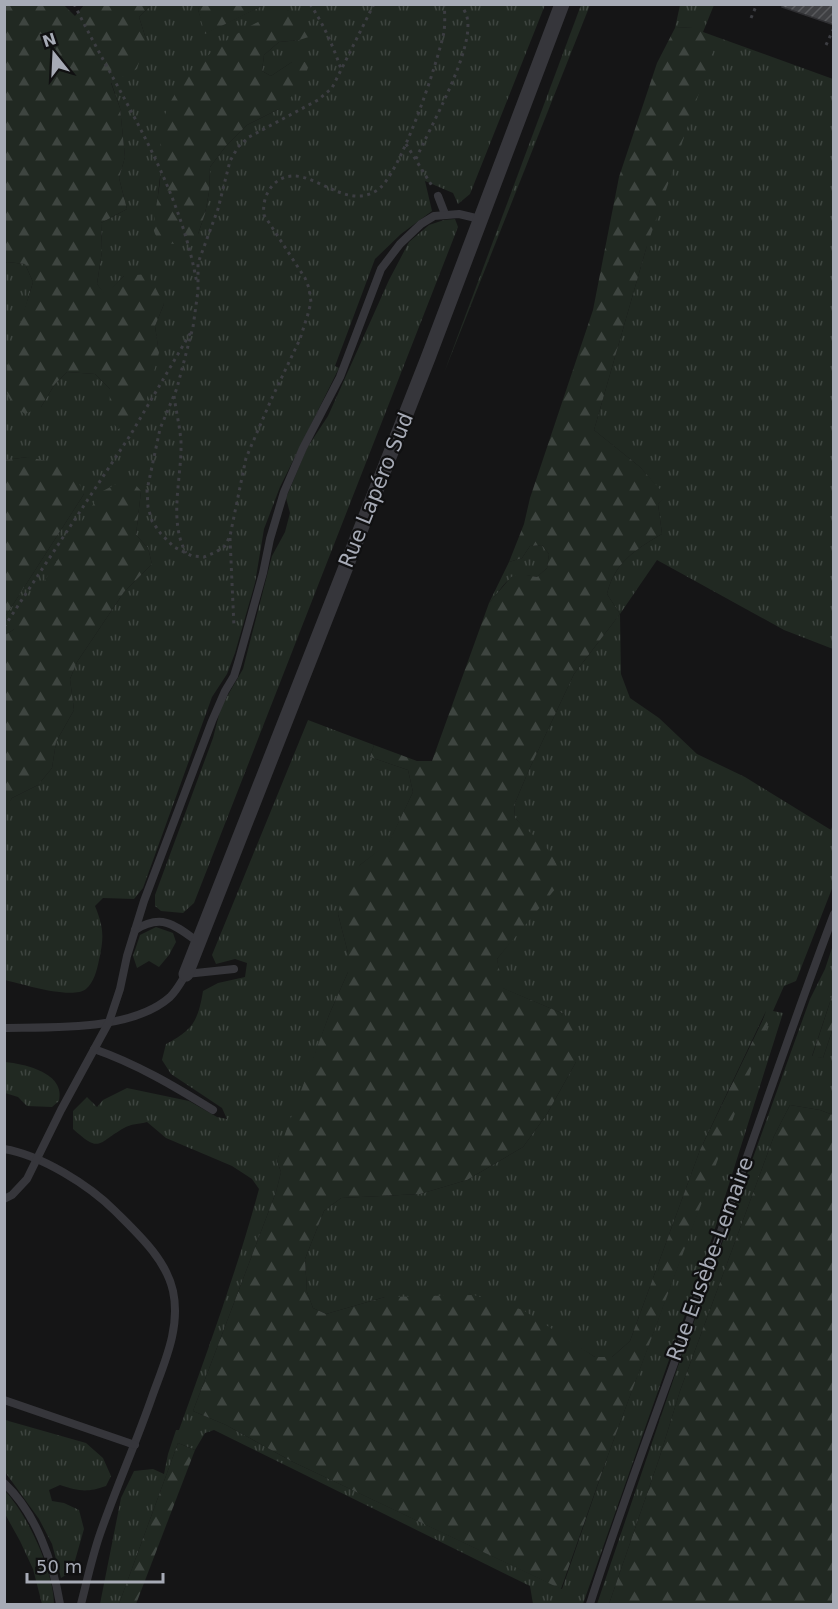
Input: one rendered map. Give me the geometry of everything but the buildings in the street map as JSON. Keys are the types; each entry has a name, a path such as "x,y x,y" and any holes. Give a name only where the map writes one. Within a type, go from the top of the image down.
{"street":[{"name":"Rue Lapéro Sud","path":"186,974 428,358 562,4"}],"lane":[{"path":"438,196 445,214"},
{"path":"4,1199 12,1195 27,1179 60,1110 109,1022 144,901 212,721 234,676 244,646 279,511 303,448 340,377 381,269 400,244 421,224 434,216 469,215 480,219"},
{"name":"Rue Eusèbe-Lemaire","path":"590,1605 648,1432 834,914"},
{"path":"135,930 153,921 166,921 179,927 198,942"},
{"path":"4,1028 77,1027 109,1022 141,1013 160,1004 171,996 186,974 234,969"},
{"path":"94,1049 124,1059 213,1110"},
{"path":"4,1149 37,1159 77,1181 107,1203 136,1232 168,1275 175,1305 173,1332 135,1445 100,1535 81,1605"},
{"path":"4,1400 135,1445"},
{"path":"4,1483 28,1513 57,1583 60,1605"}],"path":[{"path":"74,4 151,147 181,219 191,250 198,291"},
{"path":"310,4 332,41 341,69"},
{"path":"230,536 225,546 204,557 192,556 174,547 152,521 147,490 160,429 174,395 193,327 198,291 198,263 218,208 230,161 238,147 249,137 318,100 332,87 374,4"},
{"path":"234,630 230,536 246,458 300,339 311,302 305,278 264,215 265,196 271,186 288,176 300,177 342,194 366,195 376,191 384,184 406,144 444,33 444,4"},
{"path":"416,159 464,56 468,34 467,18 461,4"},
{"path":"750,18 757,4"},
{"path":"826,45 834,28"},
{"path":"406,144 438,196"},
{"path":"4,627 132,434 193,327"},
{"path":"174,395 181,441 178,530 186,553"}],"green space":[{"path":"5,4 64,5 75,16 84,5 151,5 139,17 146,39 137,69 111,83 120,108 125,157 119,178 127,209 101,223 102,251 97,284 105,294 124,276 148,274 164,304 155,326 159,353 147,398 134,425 118,429 109,418 110,389 95,374 67,372 55,384 41,407 25,414 12,403 8,396 6,377 8,365 33,282 25,264 7,262 5,264"},
{"path":"200,4 264,5 205,34 198,10"},
{"path":"151,5 200,5 198,10 206,33 264,5 545,5 470,194 458,204 453,193 425,181 432,211 401,234 375,259 335,366 339,368 280,487 264,529 255,583 235,653 227,674 212,697 143,888 134,899 103,898 95,906 102,927 102,939 95,976 86,989 70,993 34,988 5,980 4,811 12,798 38,785 52,768 56,742 74,710 70,679 77,662 124,592 152,564 148,548 136,535 141,491 13,630 5,635 5,617 84,494 28,457 5,460 5,264 7,262 25,264 33,282 9,363 6,389 41,407 55,384 67,372 95,374 110,389 159,354 155,326 164,304 124,276 105,295 97,284 102,251 101,223 127,209 119,178 125,157 120,108 111,82 146,39 139,17","holes":["288,10 299,40 279,42 264,55 262,71 271,76 292,62 279,109 247,125 226,146 210,167 209,192 198,234 154,231 162,159"]},
{"path":"581,5 590,5 444,373"},
{"path":"680,5 714,5 703,32 833,79 833,649 784,630 657,560 620,614 607,594 610,583 627,558 662,534 658,504 665,496 640,467 594,430 646,249 693,27 675,28"},
{"path":"288,10 304,19 312,36 279,42 264,55 262,71 271,76 292,62 310,62 301,87 279,109 247,125 226,146 210,167 209,192 198,234 176,244 161,243 154,227 160,181 162,127 171,102 182,84 212,52 249,26"},
{"path":"693,27 702,32 715,46 646,249 594,430 640,467 666,496 658,504 662,534 627,558 610,583 607,594 620,614 574,674 515,803 514,817 550,852 555,860 561,882 497,959 503,988 564,1014 574,1033 576,1062 547,1114 523,1147 467,1180 420,1194 341,1198 324,1211 305,1259 307,1292 313,1308 326,1314 385,1297 474,1295 523,1310 595,1357 612,1357 630,1341 700,1150 767,1011 773,1011 607,1458 561,1589 291,1461 226,1425 193,1411 276,1192 281,1172 277,1161 285,1134 329,1015 348,972 348,953 338,914 344,887 360,865 389,842 413,792 408,770 370,757 374,745 417,761 432,761 489,603 511,577 521,574 537,577 547,568 549,554 542,545 530,546 522,558 509,562 524,524 530,498 593,310 619,177 657,63 675,28"},
{"path":"455,219 458,227 194,903 183,913 161,911 155,906 155,895 213,738 221,707 243,669 272,556 285,532 290,513 286,498 307,448 328,416 389,280 409,242 429,225"},
{"path":"28,457 62,466 74,476 84,494 5,617 5,460"},
{"path":"133,482 141,491 136,535 148,548 152,564 124,592 77,662 70,679 74,710 56,742 52,768 38,785 12,798 5,811 5,635 13,630 101,492 116,484"},
{"path":"542,545 549,554 547,568 537,577 520,576 509,580 489,603 509,562 522,558 530,546"},
{"path":"620,614 621,674 630,698 659,718 697,754 745,777 831,830 833,824 833,886 796,981 784,986 773,1011 783,1013 712,1238 583,1604 533,1604 530,1586 214,1430 205,1433 195,1450 178,1443 119,1604 100,1604 121,1498 134,1471 153,1469 164,1474 176,1430 179,1430 232,1280 259,1189 252,1179 232,1166 166,1138 147,1122 126,1127 99,1144 89,1142 73,1129 73,1111 87,1097 97,1107 103,1100 127,1088 189,1101 217,1117 227,1119 222,1108 171,1074 162,1060 166,1044 193,1024 203,991 218,983 245,977 247,963 235,959 216,964 212,955 308,720 374,745 370,757 408,770 413,792 389,843 360,865 338,914 348,953 348,972 329,1015 277,1161 281,1172 276,1192 193,1411 226,1425 291,1461 562,1589 607,1458 710,1179 766,1011 700,1150 630,1341 612,1357 595,1357 572,1343 385,1297 326,1314 313,1308 307,1292 305,1259 324,1211 341,1198 420,1194 467,1180 523,1147 547,1114 576,1062 564,1014 502,988 497,959 516,935 527,831 514,817 515,803 574,674"},
{"path":"156,927 173,933 176,942 159,967 149,961 137,968 133,956 140,935"},
{"path":"833,945 833,993 812,1056 823,1058 833,1028 833,1115 820,1110 790,1105 774,1136 680,1391 609,1604 597,1604 677,1369 810,999 825,969"},
{"path":"833,993 833,1028 823,1058 812,1057"},
{"path":"5,1062 33,1068 50,1077 60,1091 59,1101 52,1107 27,1106 18,1097 5,1093"},
{"path":"790,1105 820,1110 833,1115 833,1604 609,1604 680,1391 774,1136"},
{"path":"5,1420 86,1443 103,1458 111,1476 106,1486 93,1490 78,1490 60,1485 49,1490 52,1501 64,1503 79,1510 84,1529 72,1571 61,1578 52,1544 39,1519 5,1472"},
{"path":"178,1443 195,1450 136,1604 119,1604"},
{"path":"4,1490 22,1513 38,1544 53,1591 54,1604 42,1604 33,1569 5,1514"}]}
